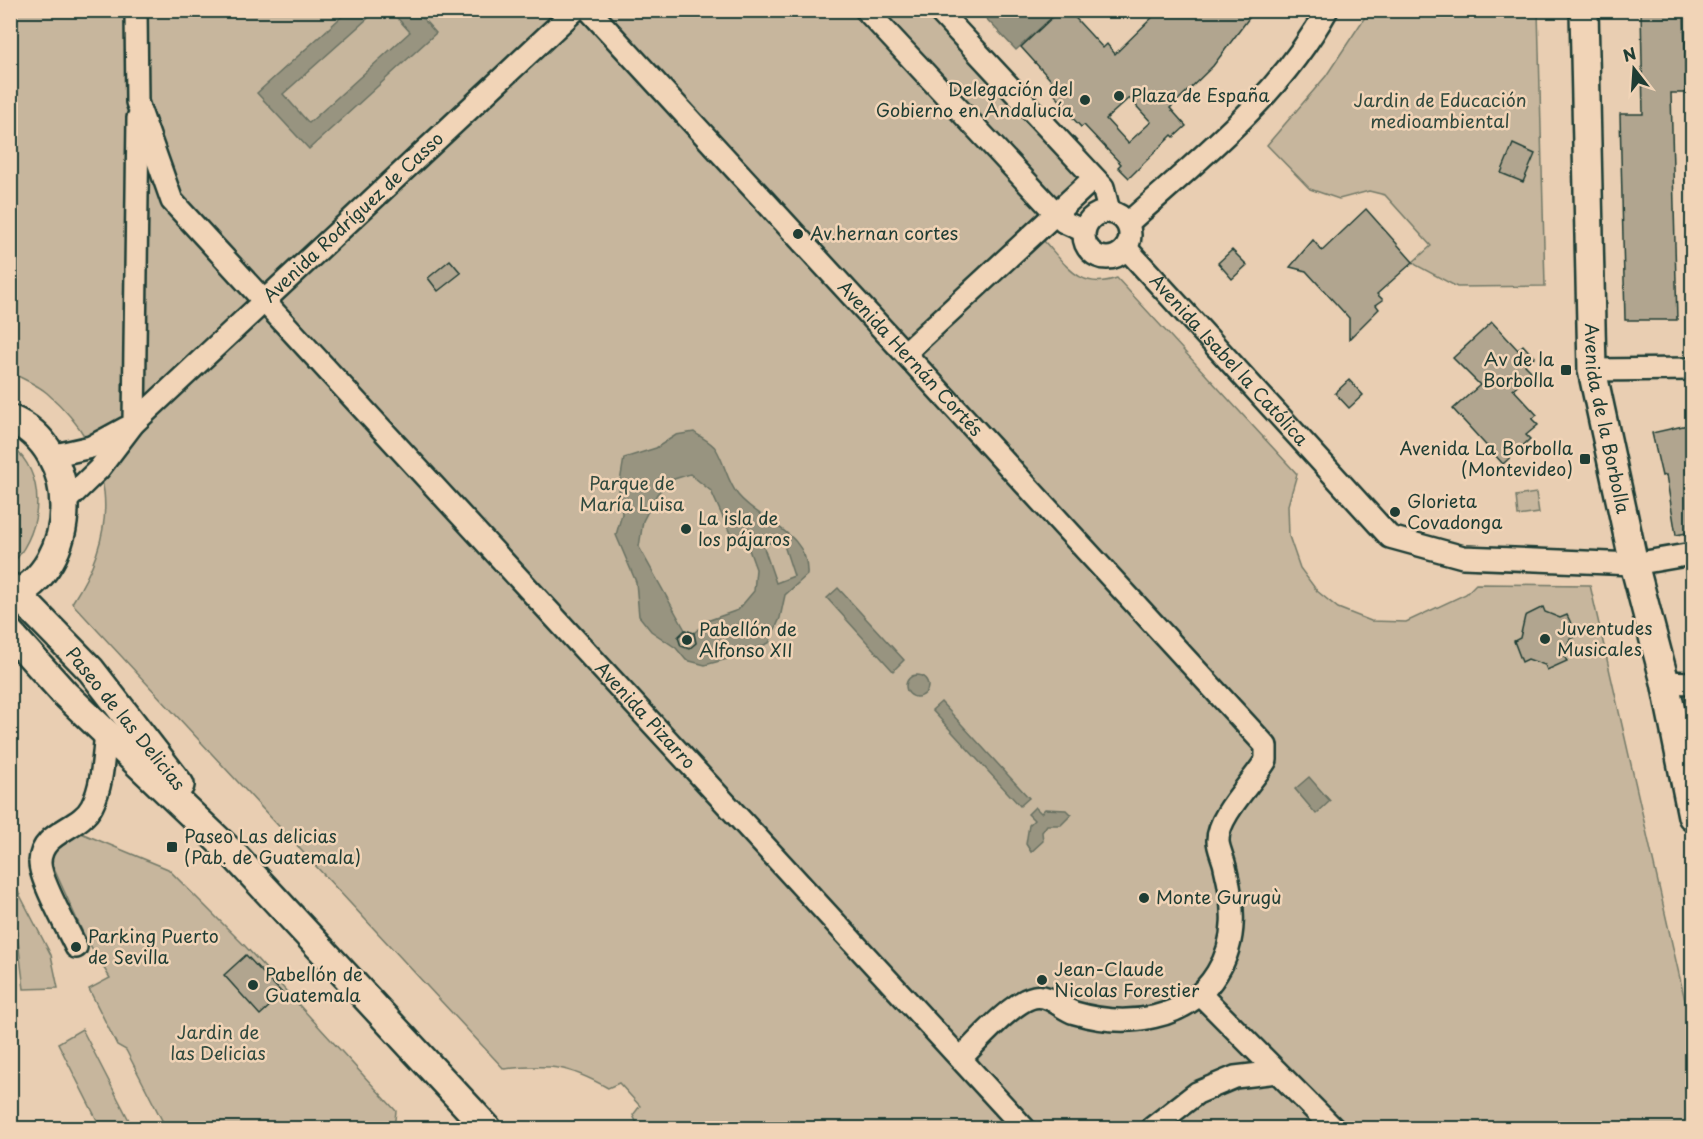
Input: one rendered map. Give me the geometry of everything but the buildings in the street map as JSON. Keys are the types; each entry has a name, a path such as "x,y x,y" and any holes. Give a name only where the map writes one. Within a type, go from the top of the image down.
{"main road":[{"name":"Avenida de la Borbolla","path":"1584,10 1592,370 1634,564 1665,682 1692,816"},
{"path":"10,419 20,423 38,438 51,456 61,478 65,502 63,529 53,555 38,577 13,593"},
{"name":"Paseo de las Delicias","path":"13,593 90,670 234,855"},
{"name":"Paseo de las Delicias","path":"10,633 65,694 234,855 487,1128"}],"street":[{"path":"65,502 99,469 134,423 136,10"},
{"name":"Avenida Rodríguez de Casso","path":"134,423 575,10"},
{"name":"Avenida Hernán Cortés","path":"589,10 1266,746 1266,760 1229,808 1217,842 1231,888 1234,909 1232,932 1222,965 1201,995"},
{"path":"866,10 1056,214 1064,222 1084,231"},
{"path":"938,10 1103,187 1108,211"},
{"path":"1128,223 1259,103 1285,74 1327,10"},
{"name":"Avenida Pizarro","path":"137,102 172,201 1024,1128"},
{"path":"905,353 1094,178"},
{"path":"1108,211 1116,213 1128,223 1131,236 1126,249 1114,258 1098,256 1087,246 1084,231 1092,216 1108,211"},
{"name":"Avenida Isabel la Católica","path":"1126,249 1329,474 1390,537 1462,557 1634,564"},
{"path":"1592,370 1692,369"},
{"path":"51,456 91,447 134,423"},
{"path":"1634,564 1692,554"},
{"path":"1665,682 1692,683"},
{"path":"76,947 43,876 39,862 52,836 72,826 91,808 100,780 106,733"},
{"path":"961,1058 1021,1002 1035,996 1056,1000 1073,1013 1120,1021 1149,1019 1179,1009 1201,995 1333,1128"},
{"path":"1152,1128 1197,1093 1235,1077 1277,1072"}],"green space":[{"name":"Parque de María Luisa","path":"15,11 954,11 1111,179 1044,241 1067,267 1084,279 1104,281 1117,278 1297,474 1288,505 1289,536 1300,568 1317,591 1338,608 1371,621 1406,622 1466,594 1476,584 1590,585 1692,1031 1692,1128 639,1128 633,1115 640,1106 619,1083 608,1088 594,1080 558,1068 504,1069 72,603 88,575 99,547 104,520 104,493 99,466 87,441 70,416 43,390 11,372 10,51"},
{"name":"Jardin de Educación medioambiental","path":"1369,11 1538,11 1545,286 1457,287 1413,262 1431,246 1385,195 1369,191 1339,199 1310,189 1267,145 1326,76"},
{"path":"11,445 23,457 31,471 37,502 31,533 14,562 11,558"},
{"path":"1536,493 1539,513 1518,516 1516,496"},
{"name":"Jardin de las Delicias","path":"81,833 168,869 245,946 396,1111 394,1128 166,1128 126,1050 117,1045 89,989 110,978 84,935 50,860 52,853"},
{"path":"10,876 51,955 58,988 24,989"},
{"path":"82,1029 133,1128 101,1128 58,1043"}],"shaded area":[{"path":"348,11 376,11 283,94 309,123 410,32 391,11 416,11 436,33 309,149 257,93"},
{"path":"979,11 1059,11 1016,50"},
{"path":"694,432 712,444 738,495 793,538 801,548 806,560 807,575 785,595 780,618 769,643 738,656 705,665 686,660 676,648 651,631 639,616 636,582 616,535 622,514 619,488 624,458 656,448 676,435","holes":["690,474 711,491 730,533 748,547 756,569 754,591 738,610 707,621 694,633 685,630 639,547 643,521 657,494 671,480","782,539 794,576 776,583 763,545"]},
{"path":"838,588 904,660 893,671 827,598"},
{"path":"917,675 925,678 928,686 925,694 917,697 909,694 906,686 909,678"},
{"path":"941,702 1029,798 1020,806 932,710"},
{"path":"1309,777 1330,801 1316,814 1295,789"},
{"path":"1035,807 1041,813 1045,809 1066,810 1071,815 1061,825 1047,825 1042,832 1043,841 1031,852 1026,844 1029,825 1034,820 1028,814"}],"place":[{"name":"Plaza de España","path":"1119,96"},
{"name":"Delegación del Gobierno en Andalucía","path":"1085,100"},
{"name":"Av.hernan cortes","path":"798,234"},
{"name":"Av de la Borbolla","path":"1566,370"},
{"name":"Avenida La Borbolla (Montevideo)","path":"1585,459"},
{"name":"Glorieta Covadonga","path":"1395,512"},
{"name":"La isla de los pájaros","path":"686,529"},
{"name":"Juventudes Musicales","path":"1545,639"},
{"name":"Pabellón de Alfonso XII","path":"687,640"},
{"name":"Paseo Las delicias (Pab. de Guatemala)","path":"172,847"},
{"name":"Monte Gurugù","path":"1144,898"},
{"name":"Parking Puerto de Sevilla","path":"76,947"},
{"name":"Jean-Claude Nicolas Forestier","path":"1042,980"},
{"name":"Pabellón de Guatemala","path":"253,985"}]}
